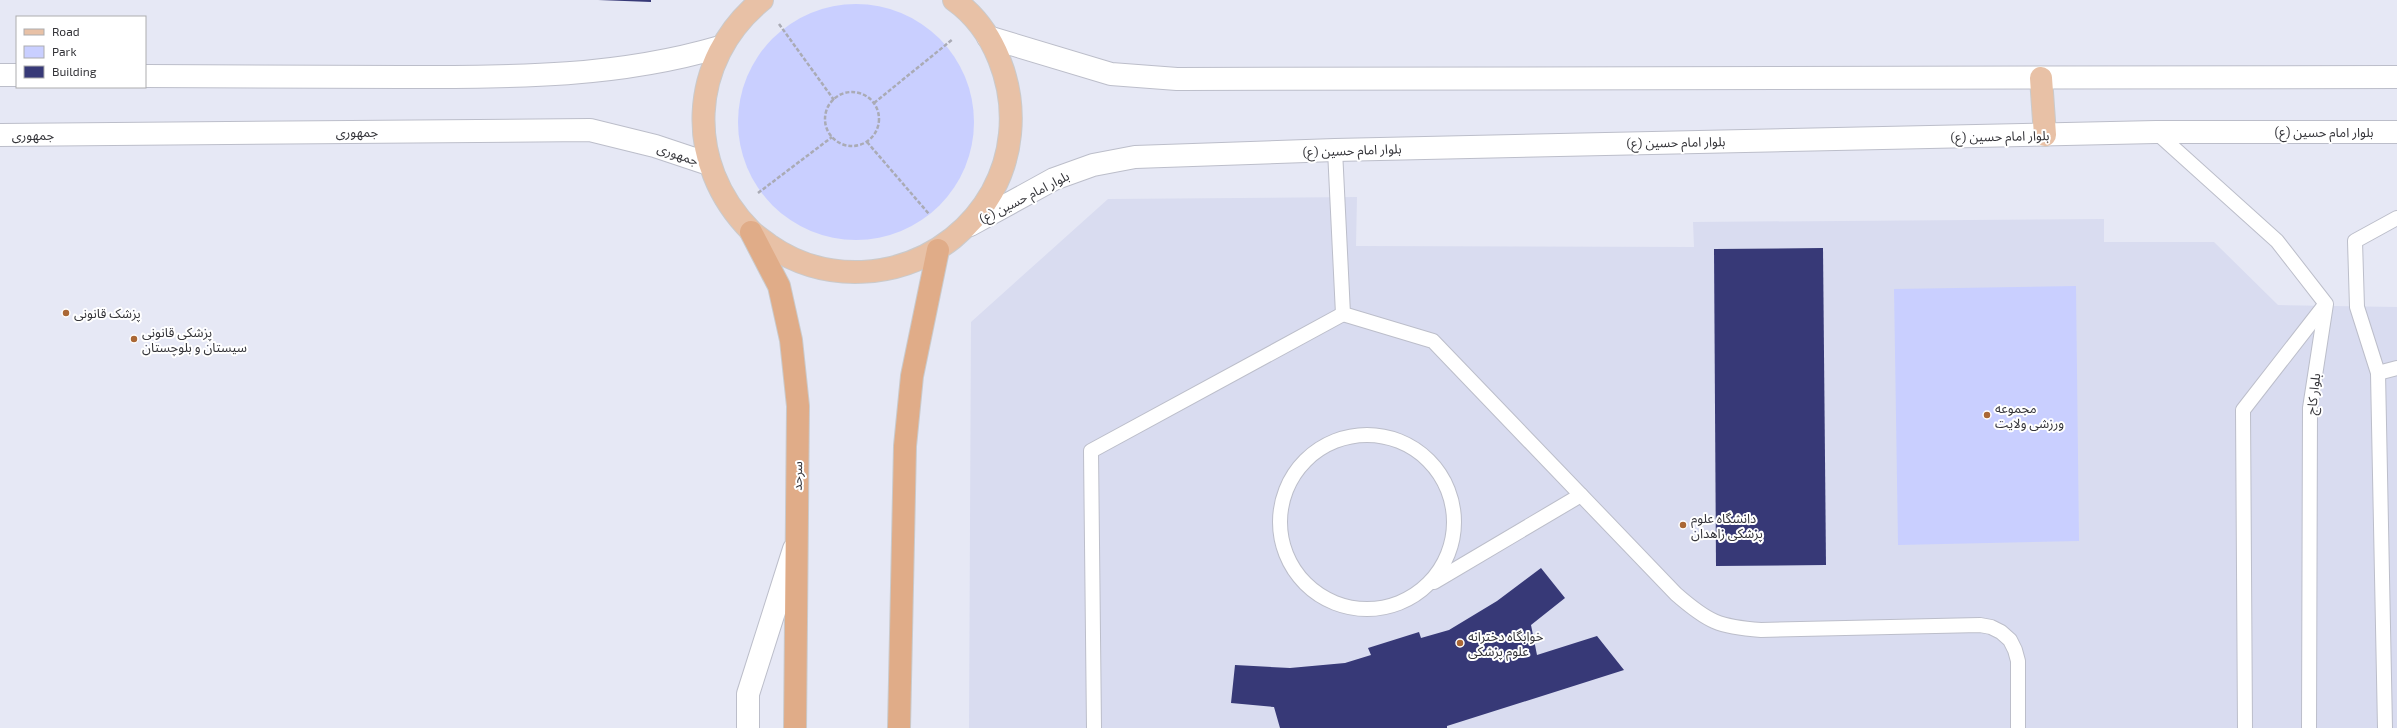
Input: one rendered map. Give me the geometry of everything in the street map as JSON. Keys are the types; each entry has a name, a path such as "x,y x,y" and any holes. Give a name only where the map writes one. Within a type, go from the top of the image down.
{"highway":[{"name":"سرحد","path":"752,232 778,286 791,340 798,406 795,546 795,728"},
{"path":"900,728 905,446 912,376 938,250"}],"main road":[{"path":"760,1 744,14 720,47 706,85 702,125 709,164 726,201 732,209 752,232 784,255 822,269 862,273 902,267 938,250 970,224 993,192 1008,154 1012,114 1005,74 988,38 963,6 954,0"},
{"path":"988,38 1111,74 1177,79 2397,77"},
{"path":"146,76 530,77 599,71 677,60 720,47"},
{"path":"0,75 16,76"},
{"path":"2041,78 2045,134"},
{"name":"جمهوری","path":"0,135 590,130 655,146 709,164"},
{"name":"بلوار امام حسین (ع)","path":"970,224 1054,179 1093,164 1135,157 1335,150 2045,134 2156,132 2397,132"},
{"path":"748,728 748,694 795,546"}],"lane":[{"path":"2156,132 2277,241 2326,304 2243,410 2244,728"},
{"path":"1335,150 1343,314"},
{"path":"2385,728 2378,373 2357,306 2355,241 2397,218"},
{"name":"بلوار کاج","path":"2309,728 2310,408 2326,304"},
{"path":"1094,728 1091,451 1343,314 1433,341 1676,594 1700,615 1729,628 1762,630 1980,625 2001,632 2010,640 2018,662 2018,728"},
{"path":"2378,373 2397,368"},
{"path":"1425,587 1440,570 1450,549 1454,527 1452,504 1445,483 1432,464 1415,449 1394,439 1372,435 1349,437 1327,444 1309,457 1294,474 1284,495 1280,517 1281,540 1289,561 1301,580 1318,595 1339,605 1362,609 1384,607 1406,600 1425,587 1581,495"}],"path":[{"path":"760,1 783,28 834,100"},
{"path":"874,103 974,20"},
{"path":"859,93 874,103 879,119 878,128 867,142 850,146 841,144 832,137 826,124 825,115 834,100 841,95 859,93"},
{"path":"732,209 761,191 832,137"},
{"path":"867,142 929,214"}],"shaded area":[{"name":"دانشگاه علوم پزشکی زاهدان","path":"1357,197 1356,246 1694,247 1693,222 2104,219 2104,242 2214,242 2278,305 2397,307 2397,728 969,728 971,322 1108,199"}],"green space":[{"path":"856,4 879,6 912,18 931,31 947,47 960,66 969,88 972,99 974,122 972,145 960,178 947,197 931,213 912,226 890,235 879,238 856,240 833,238 800,226 781,213 765,197 752,178 743,156 740,145 738,122 740,99 752,66 765,47 781,31 800,18 822,9 833,6"},
{"name":"مجموعه ورزشی ولایت","path":"2076,286 2079,541 1898,545 1894,289"}],"building":[{"path":"598,0 651,0 651,2"},
{"path":"1823,248 1826,565 1716,566 1714,249"},
{"name":"خوابگاه دخترانه علوم پزشکی","path":"1541,568 1565,598 1531,625 1537,655 1597,636 1624,670 1447,726 1447,728 1280,728 1274,707 1231,703 1235,665 1290,668 1345,663 1371,655 1368,648 1419,632 1421,638 1449,630 1497,601"}],"place":[{"name":"پزشک قانونی","path":"66,313"},
{"name":"پزشکی قانونی سیستان و بلوچستان","path":"134,339"},
{"name":"مجموعه ورزشی ولایت","path":"1987,415"},
{"name":"دانشگاه علوم پزشکی زاهدان","path":"1683,525"},
{"name":"خوابگاه دخترانه علوم پزشکی","path":"1460,643"}]}
